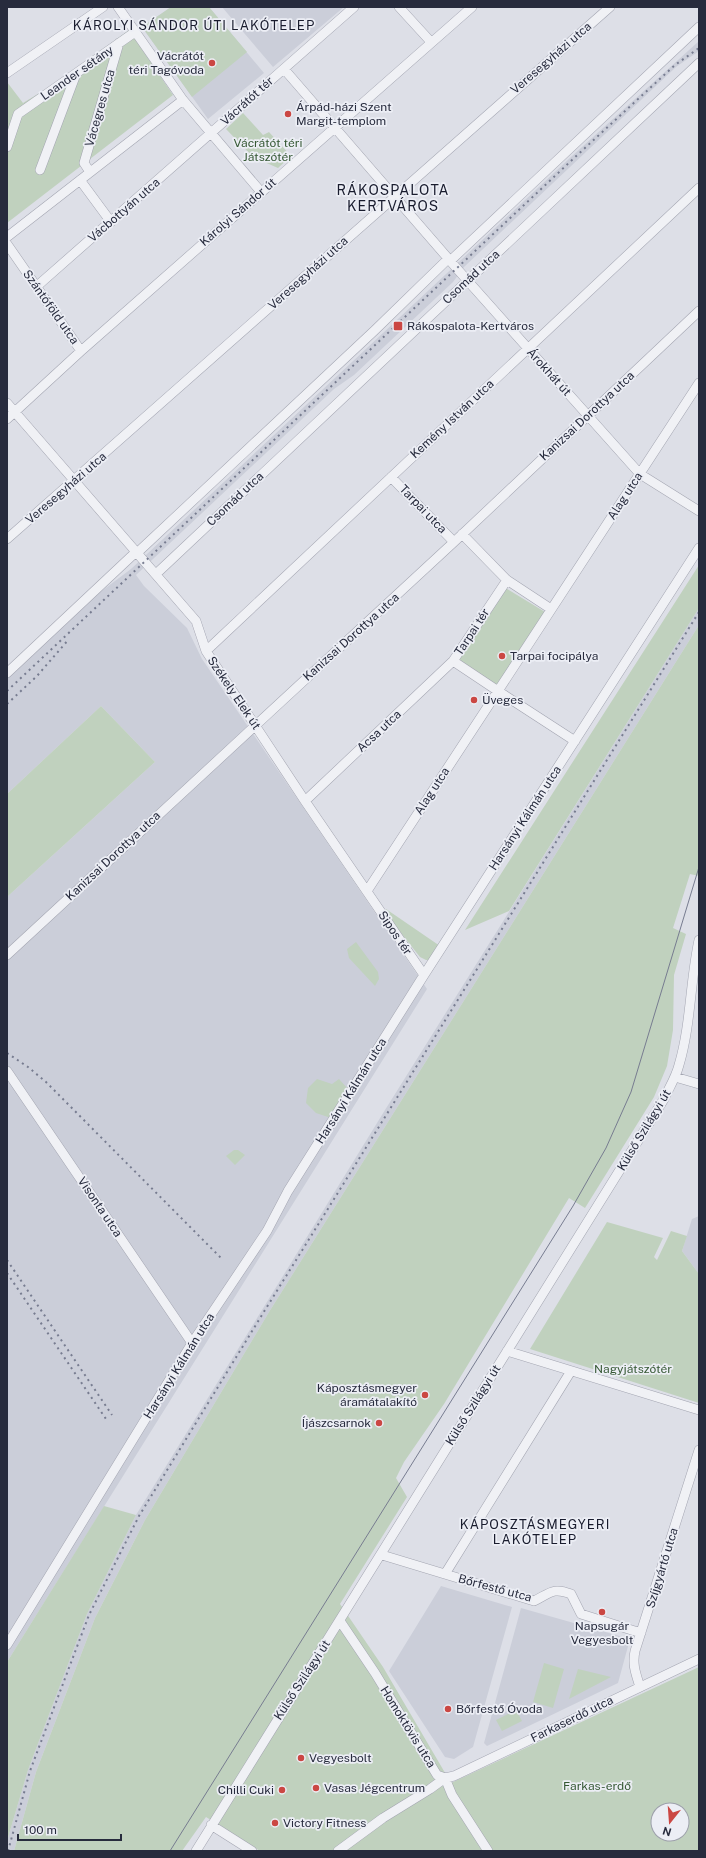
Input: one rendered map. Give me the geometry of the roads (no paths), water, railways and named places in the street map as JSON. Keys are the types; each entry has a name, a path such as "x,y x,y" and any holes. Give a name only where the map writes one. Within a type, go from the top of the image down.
{"street":[{"path":"7,73 103,7"},
{"path":"118,7 184,100 211,134"},
{"path":"284,69 354,7"},
{"path":"399,7 431,42"},
{"name":"Károlyi Sándor út","path":"7,419 260,192 472,7"},
{"name":"Veresegyházi utca","path":"7,539 610,7"},
{"path":"7,673 699,27"},
{"name":"Leander sétány","path":"7,146 18,114 135,32"},
{"name":"Vácegres utca","path":"90,172 84,163 119,43"},
{"name":"Csomád utca","path":"156,574 699,63"},
{"name":"Vácrátót tér","path":"260,192 211,134 284,69 334,128"},
{"path":"40,170 76,74"},
{"name":"Vácegres utca","path":"7,237 184,100"},
{"name":"Árokhát út","path":"334,128 395,196 449,260 640,474 699,511"},
{"name":"Vácbottyán utca","path":"36,287 211,134"},
{"path":"80,180 111,222"},
{"name":"Kemény István utca","path":"206,651 699,188"},
{"name":"Szántóföld utca","path":"7,244 81,351"},
{"name":"Kanizsai Dorottya utca","path":"7,955 255,724 454,542 696,314"},
{"name":"Alag utca","path":"551,609 699,384"},
{"path":"7,403 14,412"},
{"name":"Székely Elek út","path":"14,412 196,621 206,651 366,891"},
{"name":"Tarpai utca","path":"391,476 454,542"},
{"name":"Tarpai utca","path":"462,534 507,580"},
{"name":"Harsányi Kálmán utca","path":"9,1642 192,1343 267,1231 288,1191 424,975 699,548"},
{"path":"498,691 551,609 507,580"},
{"name":"Tarpai tér","path":"507,580 453,661 574,741"},
{"name":"Acsa utca","path":"305,801 453,661"},
{"name":"Alag utca","path":"366,891 498,691"},
{"name":"Sipos tér","path":"366,891 424,975"},
{"name":"Külső Szilágyi út","path":"196,1851 297,1687 382,1555 664,1099 675,1077 684,1049 693,973 699,940"},
{"name":"Visonta utca","path":"7,1071 192,1343"},
{"path":"675,1077 699,1084"},
{"path":"507,1351 699,1410"},
{"path":"445,1574 572,1371"},
{"name":"Szíjgyártó utca","path":"640,1687 634,1670 633,1661 699,1450"},
{"name":"Bőrfestő utca","path":"382,1555 534,1601 556,1590 571,1594 581,1614 641,1633"},
{"name":"Homoktövis utca","path":"340,1621 375,1673 438,1774 445,1778 452,1795 488,1851"},
{"name":"Farkaserdő utca","path":"338,1851 366,1829 445,1778 454,1776 699,1659"},
{"path":"211,1826 252,1851"}],"tram line":[{"path":"170,1851 573,1206 606,1148 631,1092 699,867"}],"railway":[{"path":"7,691 573,159 675,65 699,48"},
{"path":"8,1851 30,1771 89,1615 139,1516 265,1310 699,612"},
{"path":"7,704 37,676 69,639"},
{"path":"7,1053 28,1067 46,1082 222,1259"},
{"path":"7,1260 112,1415"},
{"path":"7,1273 106,1419"}],"place":[{"name":"Vácrátót téri Tagóvoda","path":"212,63"},
{"name":"Árpád-házi Szent Margit-templom","path":"288,114"},
{"name":"Rákospalota-Kertváros","path":"398,326"},
{"name":"Tarpai focipálya","path":"502,656"},
{"name":"Üveges","path":"474,700"},
{"name":"Káposztásmegyer áramátalakító","path":"425,1395"},
{"name":"Íjászcsarnok","path":"379,1423"},
{"name":"Napsugár Vegyesbolt","path":"602,1612"},
{"name":"Bőrfestő Óvoda","path":"448,1709"},
{"name":"Vegyesbolt","path":"301,1758"},
{"name":"Vasas Jégcentrum","path":"316,1788"},
{"name":"Chilli Cuki","path":"282,1790"},
{"name":"Victory Fitness","path":"275,1823"}],"district":[{"name":"KÁROLYI SÁNDOR ÚTI LAKÓTELEP","path":"194,25"},
{"name":"RÁKOSPALOTA KERTVÁROS","path":"393,198"},
{"name":"KÁPOSZTÁSMEGYERI LAKÓTELEP","path":"535,1532"}],"park label":[{"name":"Vácrátót téri Játszótér","path":"268,150"},
{"name":"Nagyjátszótér","path":"633,1369"},
{"name":"Farkas-erdő","path":"597,1786"}]}
